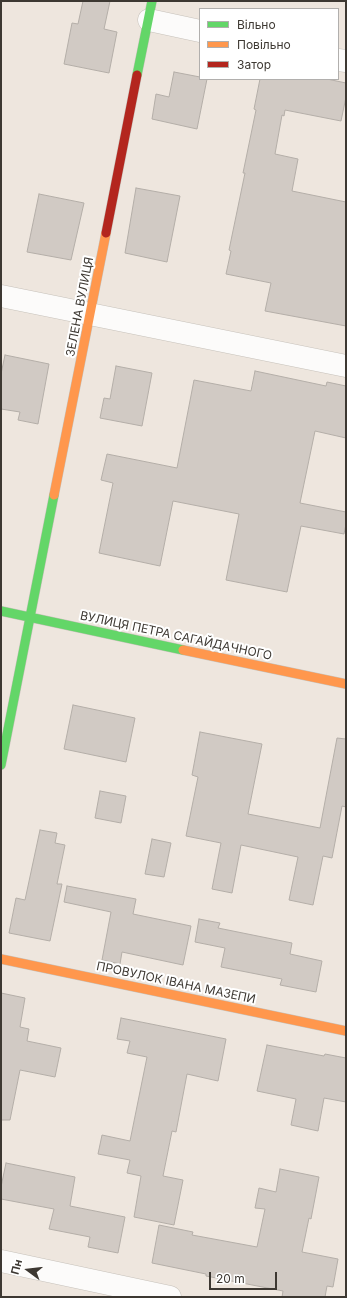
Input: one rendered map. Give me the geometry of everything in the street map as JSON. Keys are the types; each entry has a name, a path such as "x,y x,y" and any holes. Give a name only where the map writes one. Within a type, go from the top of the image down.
{"street":[{"path":"150,10 199,31"},
{"name":"ЗЕЛЕНА ВУЛИЦЯ","path":"1,765 150,10"},
{"path":"1,296 346,366"},
{"name":"ВУЛИЦЯ ПЕТРА САГАЙДАЧНОГО","path":"1,611 346,684"},
{"name":"ПРОВУЛОК ІВАНА МАЗЕПИ","path":"1,959 346,1030"},
{"path":"1,1261 170,1297"}],"building":[{"path":"83,1 110,1 104,29 117,32 109,73 64,64 72,23 78,24"},
{"path":"174,72 199,77 199,80 207,80 197,129 152,119 156,94 169,97"},
{"path":"260,80 332,80 346,83 346,97 341,121 285,110 284,116 282,115 275,154 298,159 292,191 346,202 346,326 265,311 271,283 226,274 231,251 229,250 245,173 243,173 256,110 254,109"},
{"path":"136,188 180,196 167,262 125,253"},
{"path":"39,194 84,203 71,260 27,252"},
{"path":"5,355 49,364 38,424 18,420 20,412 1,409 1,374"},
{"path":"116,366 152,373 142,426 100,418 104,398 110,399"},
{"path":"255,371 326,386 327,382 346,386 346,438 315,431 300,503 346,512 344,534 301,526 287,592 226,580 239,514 173,501 160,566 99,553 113,483 101,480 107,454 177,468 194,380 251,391"},
{"path":"73,705 135,718 126,762 64,749"},
{"path":"200,732 262,744 248,814 320,828 337,738 346,739 346,807 342,806 332,858 323,856 313,905 289,900 298,857 241,845 232,893 212,889 221,843 186,836 198,777 192,775"},
{"path":"100,791 126,796 121,823 95,818"},
{"path":"40,830 57,833 55,843 65,845 57,884 62,884 50,941 9,933 16,898 25,900"},
{"path":"152,839 171,843 164,877 145,874"},
{"path":"67,886 136,899 133,914 191,926 183,965 122,952 120,964 102,960 111,912 64,902"},
{"path":"199,919 220,923 218,928 292,943 290,954 322,961 316,992 280,985 282,979 221,967 225,948 195,942"},
{"path":"1,993 25,998 20,1027 29,1029 27,1041 61,1048 55,1077 20,1070 10,1120 1,1120"},
{"path":"121,1018 226,1039 218,1081 187,1074 176,1132 172,1131 163,1176 183,1180 174,1225 134,1217 141,1176 127,1173 130,1160 98,1154 102,1135 130,1141 147,1057 127,1053 130,1041 117,1039"},
{"path":"267,1045 324,1056 325,1054 346,1058 346,1102 324,1098 318,1131 291,1125 296,1099 257,1091"},
{"path":"6,1163 75,1177 70,1206 125,1217 118,1253 88,1247 90,1237 49,1229 54,1209 1,1199 1,1187"},
{"path":"280,1169 319,1177 311,1219 309,1218 302,1252 338,1259 333,1287 327,1286 325,1297 282,1297 283,1291 206,1276 206,1274 152,1263 159,1225 193,1232 192,1235 257,1247 265,1209 255,1208 259,1188 276,1192"}],"traffic: fast":[{"path":"137,75 152,1"},
{"path":"1,765 54,495"},
{"path":"1,611 183,650"}],"traffic: slow":[{"path":"54,495 106,233"},
{"path":"183,650 346,684"},
{"path":"1,959 346,1031"}],"traffic: jam":[{"path":"106,233 137,75"}]}
